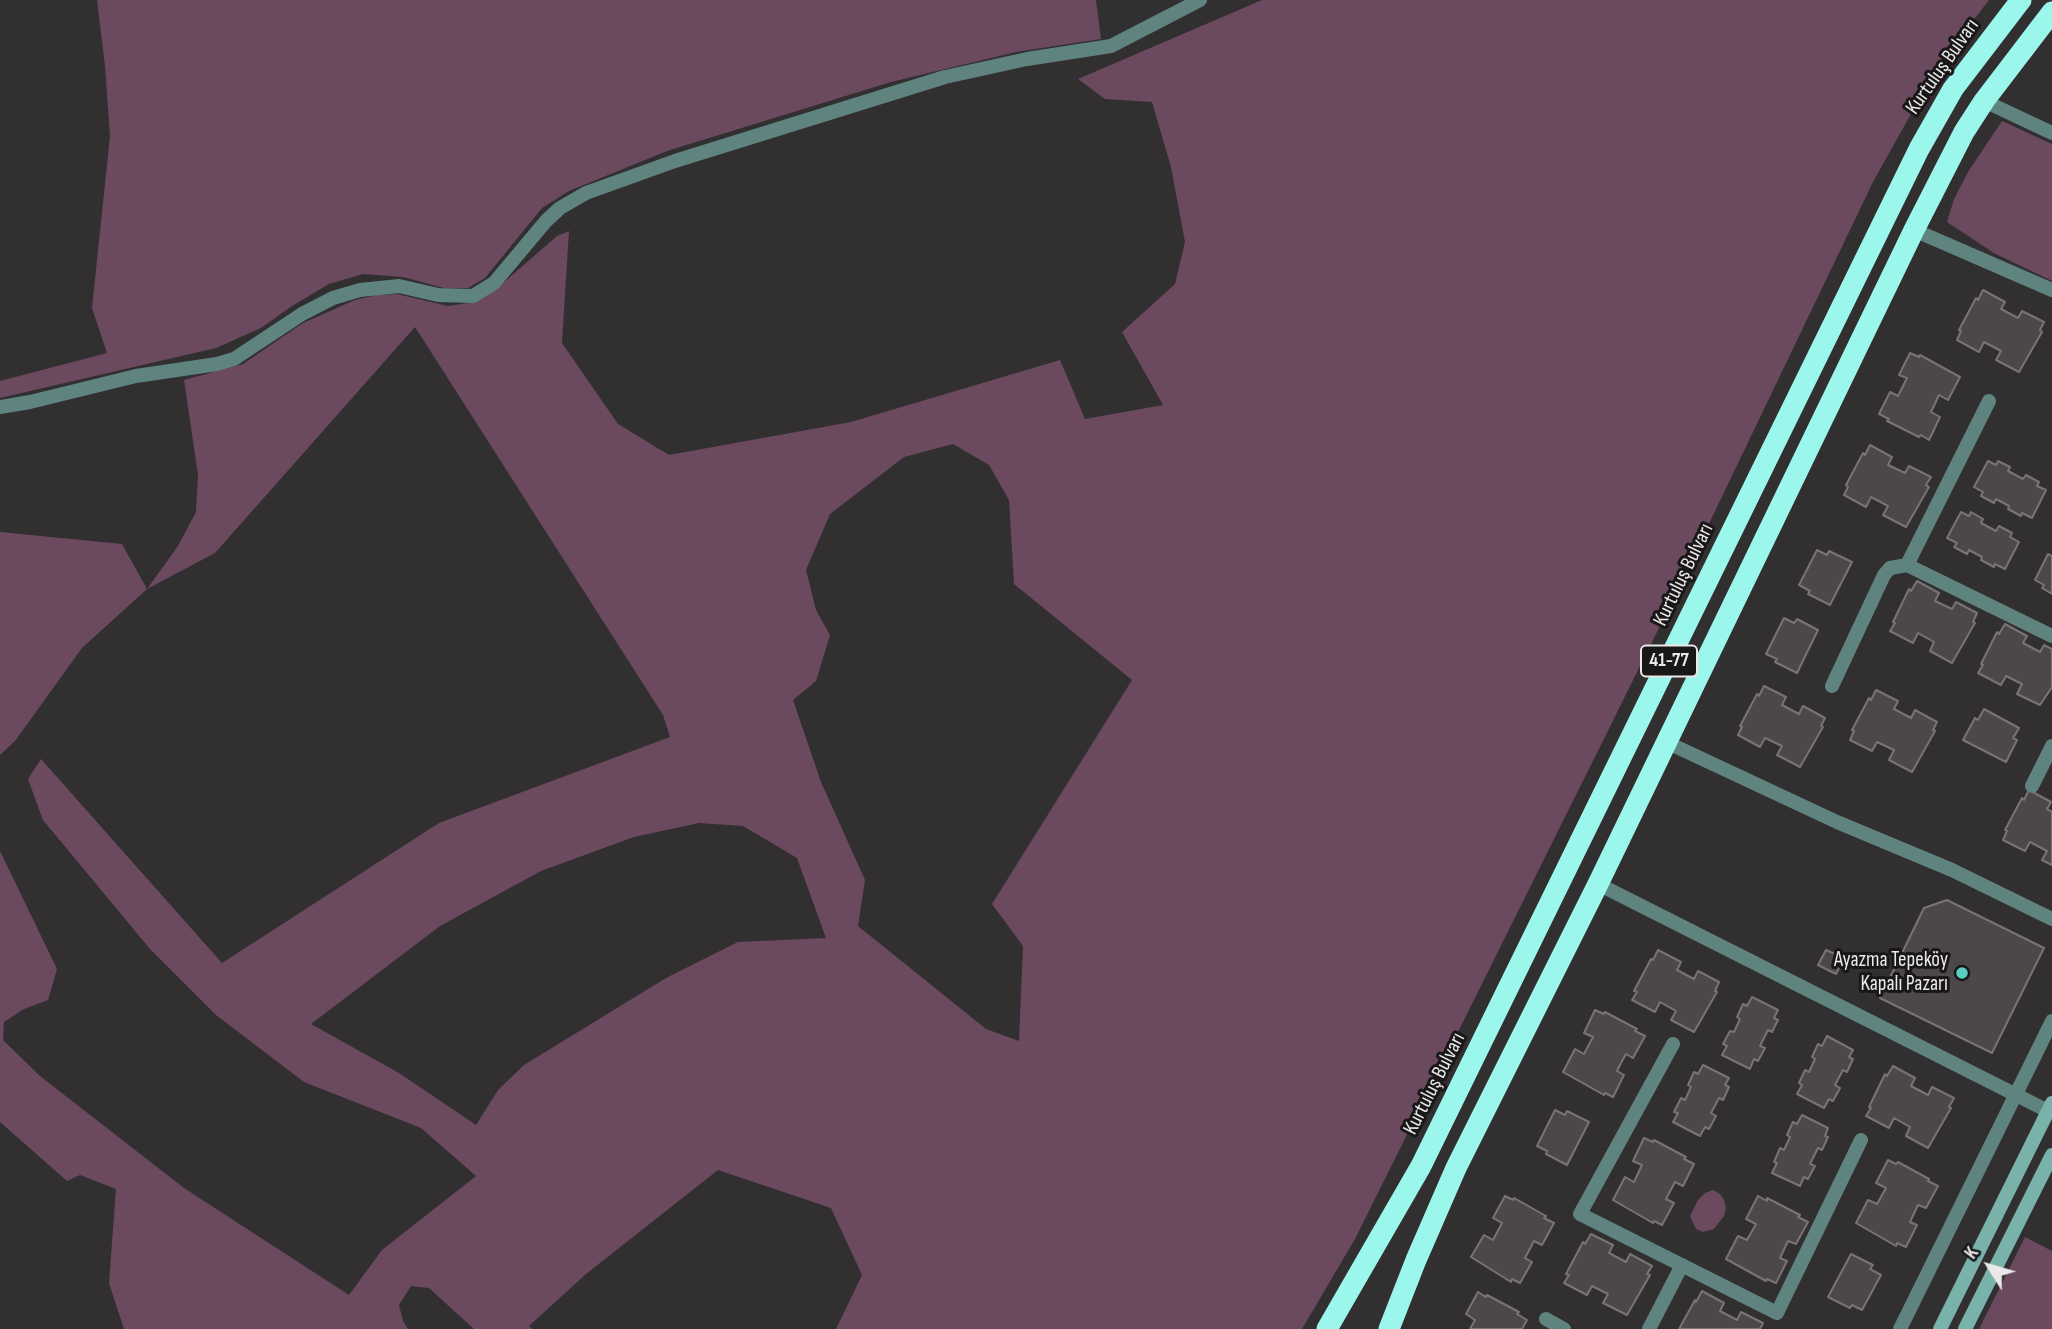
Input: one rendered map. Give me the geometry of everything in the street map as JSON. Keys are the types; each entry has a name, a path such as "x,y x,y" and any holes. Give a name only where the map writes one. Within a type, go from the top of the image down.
{"highway":[{"name":"Kurtuluş Bulvarı","path":"1327,1329 1415,1177 1919,149 1954,89 2021,0"},
{"name":"41-77","path":"1390,1329 1416,1260 1456,1168 1598,884 1914,230 1964,132 2052,12"}],"main road":[{"path":"1940,1329 2050,1107"},
{"path":"1965,1329 2052,1155"}],"street":[{"path":"0,407 136,376 234,359 302,314 333,298 360,290 399,286 438,295 473,296 494,283 560,208 586,193 675,161 944,77 1027,59 1111,46 1200,0"},
{"path":"1984,102 2052,133"},
{"path":"1914,230 2052,290"},
{"path":"1908,565 1989,401"},
{"path":"1832,686 1884,575 1890,568 1908,565 2052,636"},
{"path":"1666,743 1838,822 1952,870 2052,919"},
{"path":"2032,786 2052,746"},
{"path":"1598,884 2015,1095 2050,1107"},
{"path":"1900,1329 2052,1021"},
{"path":"1673,1044 1580,1214 1777,1313 1861,1140"},
{"path":"1649,1329 1682,1265"},
{"path":"1546,1319 1564,1329"}],"shaded area":[{"path":"97,0 1096,0 1101,39 1016,52 891,82 667,151 569,191 542,208 485,278 468,288 444,288 403,277 363,274 329,284 261,328 216,348 0,398 0,381 107,353 92,308 110,136"},
{"path":"1262,0 1989,0 1936,69 1873,182 1657,632 1355,1239 1302,1329 836,1329 862,1275 831,1208 718,1170 586,1274 529,1326 532,1329 474,1329 429,1288 411,1286 399,1305 408,1329 124,1329 109,1283 116,1189 80,1175 67,1181 0,1122 0,851 57,969 48,1000 24,1009 4,1022 3,1040 40,1076 184,1188 349,1295 382,1250 476,1176 421,1128 304,1082 216,1015 150,949 43,820 28,779 41,759 222,963 439,823 670,737 663,715 415,327 215,553 147,589 178,546 196,512 198,475 184,380 243,364 303,323 355,300 397,294 448,306 468,303 495,290 557,236 569,231 562,343 618,424 669,455 851,422 1060,360 1085,419 1163,405 1122,332 1175,284 1185,242 1171,167 1152,102 1105,99 1078,79","holes":["953,444 989,465 1009,500 1014,584 1132,680 992,904 1023,946 1019,1041 986,1029 858,926 865,880 821,782 793,700 816,681 830,635 816,610 806,570 830,514 904,457","699,823 743,826 797,858 826,938 738,942 666,978 524,1065 498,1090 476,1125 399,1073 311,1024 440,926 541,871 634,837"]},
{"path":"2002,121 2052,144 2052,281 1994,253 1947,222 1954,199 1968,172"},
{"path":"0,532 122,544 147,589 82,648 15,741 0,755"},
{"path":"1713,1190 1720,1194 1726,1208 1724,1216 1714,1229 1703,1232 1696,1229 1690,1216 1698,1200"},
{"path":"2025,1237 2052,1251 2052,1329 1979,1329"}],"building":[{"path":"1983,290 2005,302 2001,309 2018,318 2022,311 2044,322 2040,330 2042,332 2019,372 1996,360 2001,351 1984,342 1979,352 1957,340 1961,331 1959,330"},
{"path":"1910,353 1919,357 1920,355 1960,377 1948,400 1939,395 1931,412 1940,417 1929,440 1887,421 1889,419 1879,414 1890,392 1898,396 1907,378 1899,375"},
{"path":"1870,445 1892,457 1888,465 1905,473 1909,466 1931,477 1926,485 1929,487 1906,527 1883,515 1888,506 1871,497 1866,507 1844,495 1848,487 1846,485"},
{"path":"1988,461 1996,465 1998,461 2010,467 2008,471 2023,479 2026,475 2039,482 2037,486 2046,490 2032,518 2022,513 2021,516 1996,499 1994,503 1981,496 1983,492 1974,487"},
{"path":"1961,512 1969,516 1971,512 1983,519 1981,523 1996,531 1999,526 2012,533 2010,537 2019,542 2005,569 1995,564 1994,567 1969,550 1967,554 1954,547 1957,543 1947,538"},
{"path":"1817,550 1827,555 1829,551 1852,562 1830,605 1808,594 1810,591 1799,585"},
{"path":"2048,554 2052,556 2052,594 2035,580"},
{"path":"1917,581 1939,593 1935,601 1952,609 1956,602 1977,613 1973,622 1975,623 1952,663 1930,651 1934,642 1918,633 1913,643 1890,631 1909,589 1911,591"},
{"path":"1784,618 1794,623 1797,619 1818,630 1797,673 1775,662 1777,659 1766,654"},
{"path":"2005,624 2027,636 2023,643 2040,652 2044,645 2052,649 2052,687 2040,705 2017,694 2022,684 2006,676 2001,685 1978,673 1997,632 1999,634"},
{"path":"1764,686 1786,697 1782,705 1799,714 1803,706 1825,718 1821,726 1823,727 1800,767 1777,755 1782,746 1765,738 1760,747 1738,735 1742,727 1740,726"},
{"path":"1876,690 1898,701 1894,709 1911,718 1915,710 1937,722 1933,730 1935,731 1912,772 1889,760 1894,750 1877,742 1872,751 1850,740 1854,731 1852,730"},
{"path":"1984,709 2019,728 2013,738 2017,740 2006,762 1963,740 1975,718 1978,720"},
{"path":"2029,790 2051,802 2047,809 2052,812 2052,865 2042,860 2047,851 2030,842 2025,851 2003,840 2007,831 2005,830"},
{"name":"Ayazma Tepeköy Kapalı Pazarı","path":"1947,900 2044,948 1992,1053 1880,998 1924,908"},
{"path":"1658,950 1681,962 1677,970 1694,979 1698,971 1719,982 1715,991 1717,992 1694,1032 1671,1020 1676,1011 1660,1002 1655,1012 1632,1000 1637,992 1634,991"},
{"path":"1826,950 1844,958 1836,974 1818,965"},
{"path":"1752,997 1778,1010 1774,1018 1778,1020 1772,1032 1768,1030 1760,1046 1765,1048 1758,1061 1754,1059 1750,1069 1722,1055 1727,1046 1723,1044 1730,1031 1734,1032 1743,1004 1747,1006"},
{"path":"1595,1010 1604,1014 1605,1012 1645,1036 1633,1058 1626,1054 1621,1063 1617,1071 1624,1075 1613,1097 1605,1093 1604,1095 1563,1072 1575,1049 1584,1054 1593,1037 1584,1033"},
{"path":"1827,1036 1853,1050 1849,1057 1853,1059 1847,1072 1843,1070 1835,1085 1840,1088 1833,1101 1829,1099 1824,1108 1797,1094 1805,1070 1809,1072 1815,1059 1812,1057 1818,1044 1822,1046"},
{"path":"1703,1065 1729,1078 1725,1085 1729,1087 1723,1100 1719,1098 1711,1113 1716,1116 1709,1129 1705,1127 1700,1136 1673,1122 1678,1113 1674,1112 1681,1098 1685,1100 1691,1087 1688,1085 1694,1072 1698,1074"},
{"path":"1893,1066 1915,1078 1911,1086 1928,1095 1932,1087 1954,1098 1928,1148 1906,1136 1910,1127 1894,1118 1889,1128 1866,1116 1885,1074 1887,1076"},
{"path":"1555,1110 1565,1115 1567,1111 1589,1122 1567,1165 1537,1146"},
{"path":"1802,1115 1828,1128 1825,1136 1828,1137 1822,1150 1818,1148 1810,1164 1815,1166 1808,1179 1804,1177 1800,1186 1772,1173 1780,1148 1784,1150 1790,1137 1787,1135 1793,1122 1797,1124"},
{"path":"1644,1138 1653,1142 1654,1140 1694,1164 1683,1186 1675,1182 1666,1199 1674,1203 1662,1225 1654,1221 1653,1223 1613,1200 1625,1177 1634,1182 1642,1165 1633,1161"},
{"path":"1888,1160 1896,1164 1898,1162 1938,1186 1926,1208 1918,1205 1910,1222 1917,1225 1906,1247 1897,1243 1896,1246 1856,1223 1868,1200 1877,1204 1886,1188 1876,1183"},
{"path":"1505,1196 1513,1200 1514,1198 1554,1223 1542,1245 1534,1241 1525,1258 1532,1262 1520,1283 1512,1279 1511,1282 1471,1257 1484,1235 1493,1240 1502,1223 1493,1218"},
{"path":"1758,1196 1800,1215 1798,1217 1808,1222 1796,1244 1788,1241 1780,1258 1787,1261 1776,1283 1767,1279 1766,1281 1726,1259 1738,1236 1747,1240 1756,1224 1746,1219"},
{"path":"1591,1234 1613,1245 1609,1253 1626,1262 1630,1254 1652,1266 1647,1274 1650,1275 1627,1315 1603,1303 1608,1294 1592,1286 1587,1295 1564,1283 1583,1242 1585,1244"},
{"path":"1851,1254 1873,1265 1870,1269 1881,1275 1862,1310 1852,1305 1850,1308 1828,1297"},
{"path":"1702,1291 1724,1303 1720,1311 1737,1320 1741,1312 1763,1323 1760,1329 1679,1329"},
{"path":"1478,1292 1519,1312 1517,1314 1527,1320 1522,1329 1470,1329 1475,1320 1466,1314"}],"place":[{"name":"Ayazma Tepeköy Kapalı Pazarı","path":"1962,973"}]}
